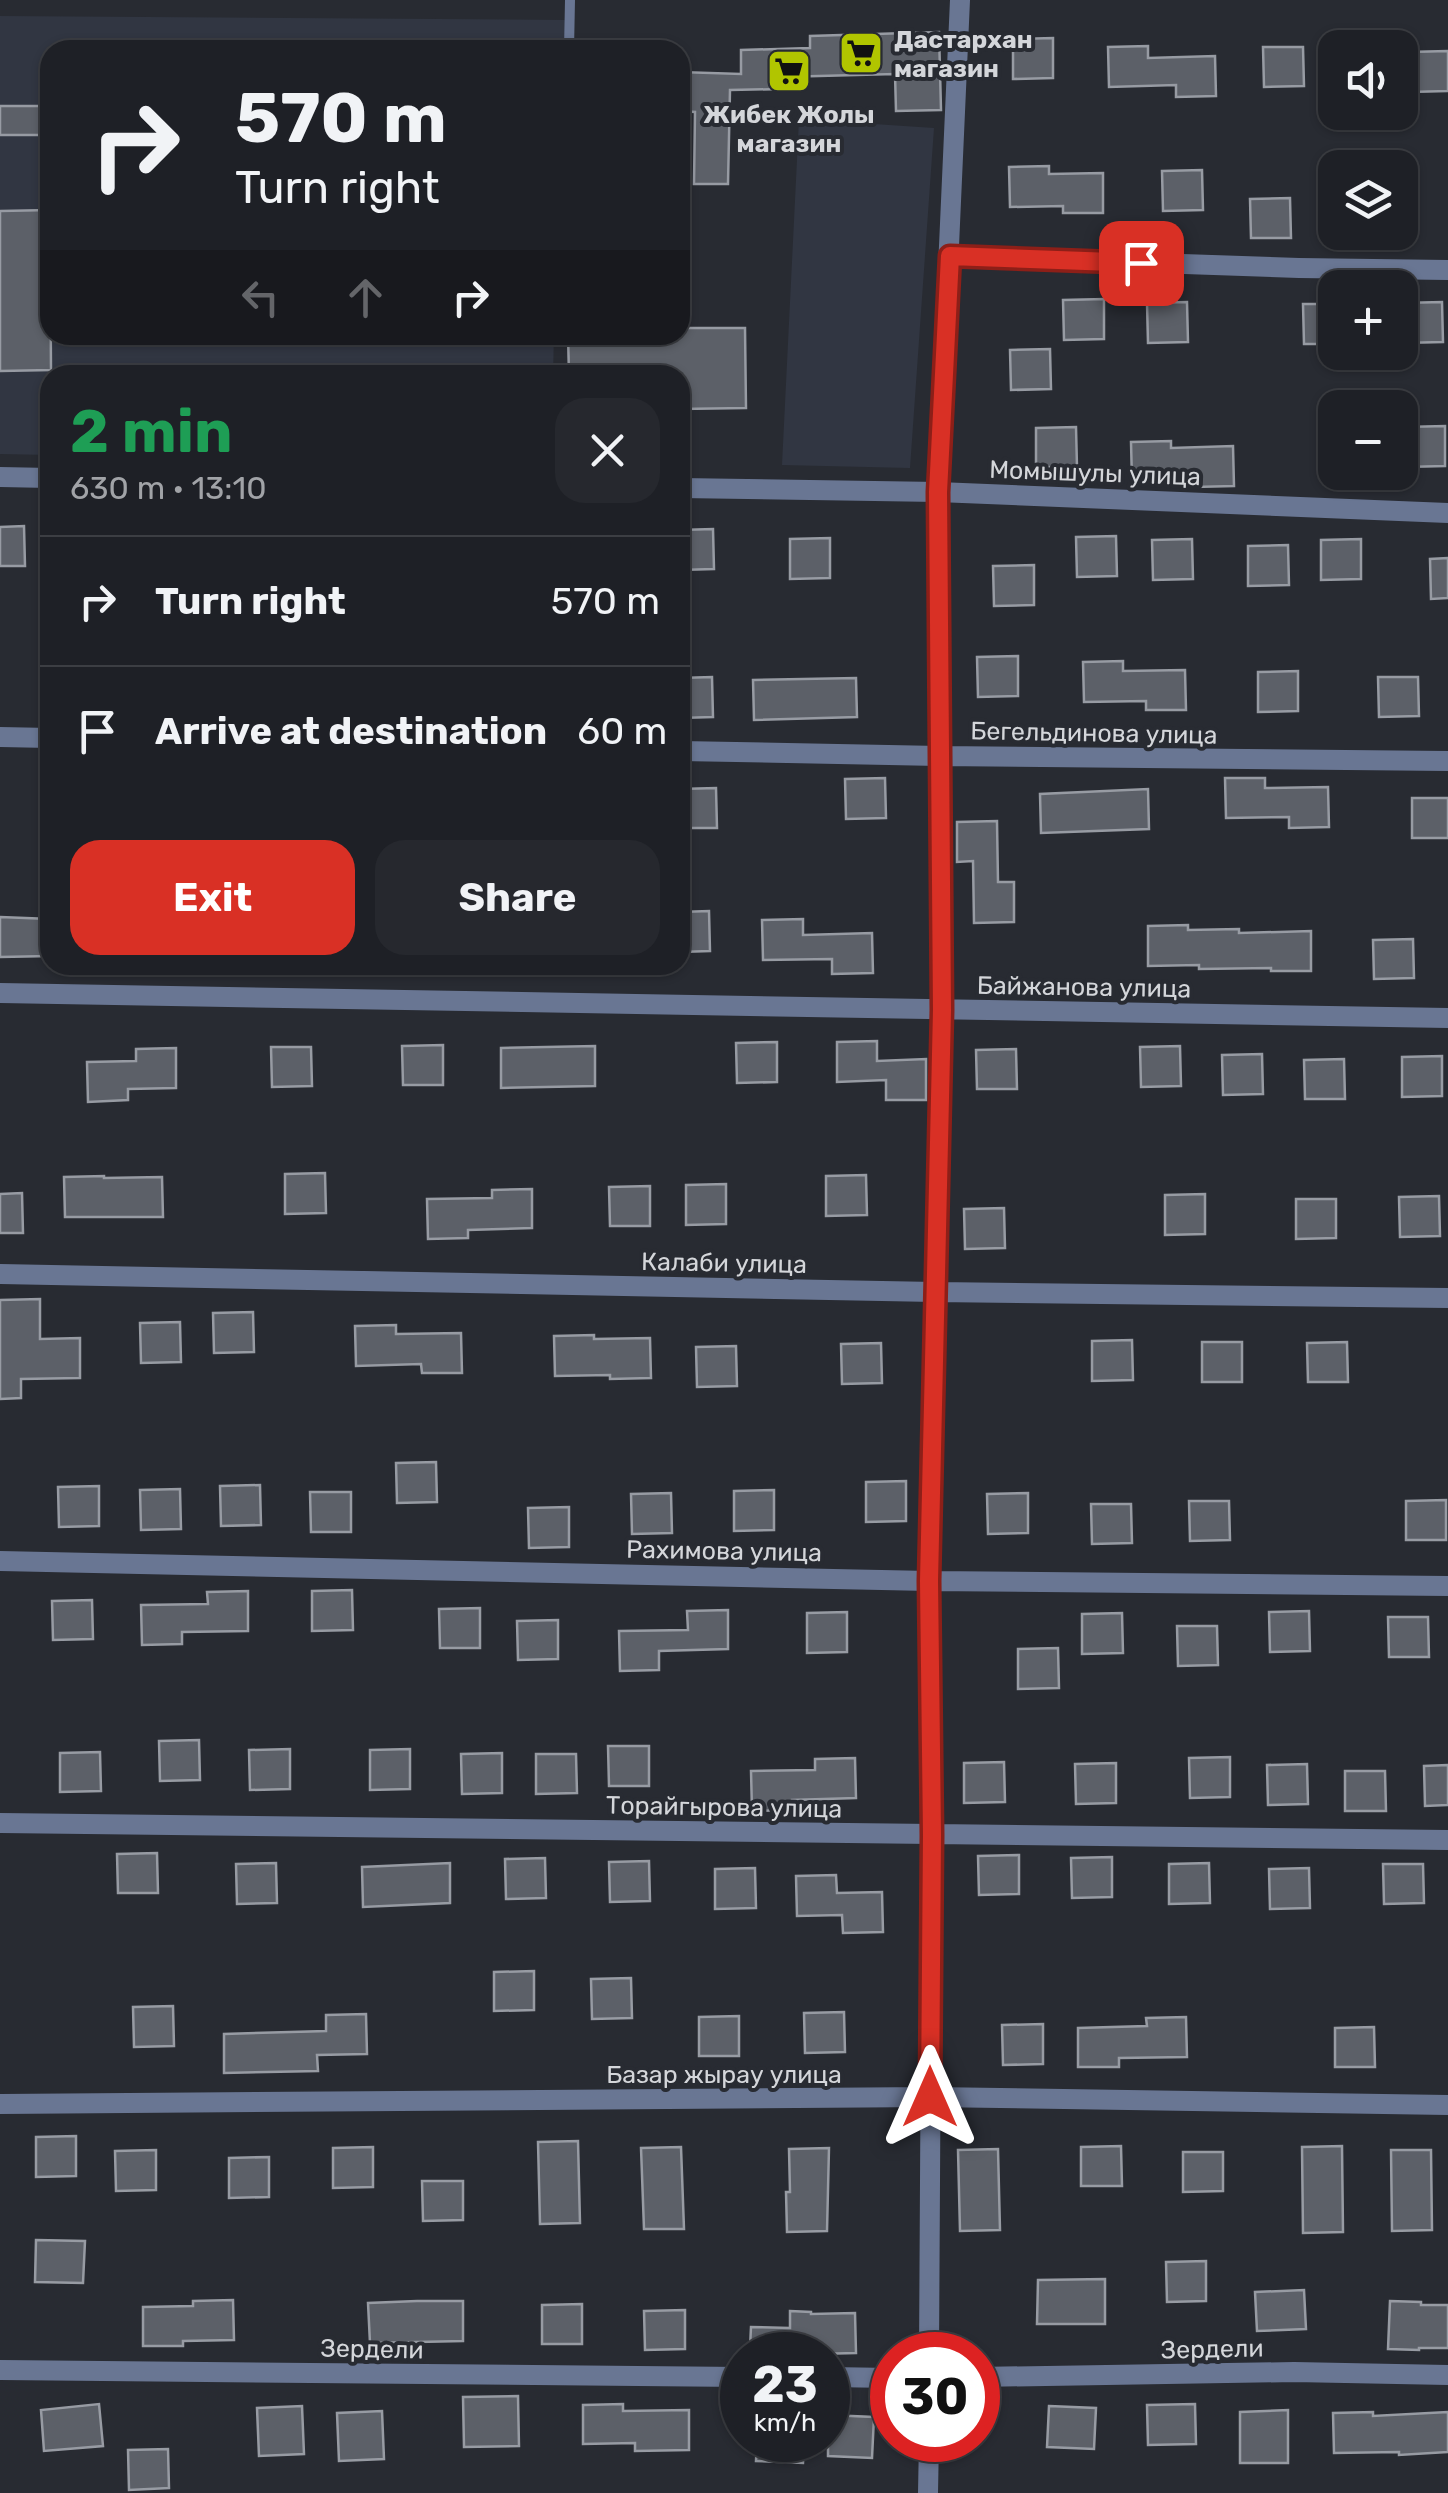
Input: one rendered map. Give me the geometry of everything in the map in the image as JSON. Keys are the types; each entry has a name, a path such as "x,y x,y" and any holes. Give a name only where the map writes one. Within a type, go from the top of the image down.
{"street":[{"path":"929,2332 929,1581 942,1010 938,492 960,0"},
{"path":"950,256 1448,270"},
{"path":"0,478 40,478"},
{"name":"Момышулы улица","path":"690,488 938,492 1448,512"},
{"path":"0,737 40,738"},
{"name":"Бегельдинова улица","path":"690,751 1448,762"},
{"name":"Байжанова улица","path":"0,993 1448,1018"},
{"name":"Калаби улица","path":"0,1274 1448,1298"},
{"name":"Рахимова улица","path":"0,1561 929,1581 1448,1586"},
{"name":"Торайгырова улица","path":"0,1823 1448,1840"},
{"name":"Базар жырау улица","path":"0,2104 930,2097 1448,2105"},
{"name":"Зердели","path":"0,2370 720,2377"},
{"name":"Зердели","path":"1000,2377 1448,2374"},
{"path":"928,2462 928,2493"}],"lane":[{"path":"569,40 570,0"}],"shaded area":[{"path":"0,16 567,20 566,40 40,40 40,345 554,345 553,365 40,365 40,455 0,454"},
{"path":"799,119 934,128 910,468 782,465"}],"building":[{"path":"939,32 941,110 896,111 895,74 781,77 782,89 730,90 728,184 694,184 695,112 690,112 690,72 741,74 741,50 810,48 810,36"},
{"path":"1053,38 1053,78 1013,79 1013,39"},
{"path":"1148,46 1148,58 1215,56 1216,96 1176,97 1176,85 1109,87 1108,47"},
{"path":"1263,47 1303,47 1304,86 1264,87"},
{"path":"1448,51 1448,91 1418,92 1418,52"},
{"path":"0,106 40,106 40,135 0,135"},
{"path":"1049,166 1049,174 1103,173 1103,213 1063,213 1063,206 1010,207 1009,167"},
{"path":"1202,170 1203,210 1163,211 1162,171"},
{"path":"1290,198 1291,238 1251,238 1250,199"},
{"path":"40,210 40,345 51,345 51,365 40,365 40,370 0,371 0,211"},
{"path":"1104,299 1104,339 1064,340 1063,300"},
{"path":"1187,302 1188,342 1148,343 1147,303"},
{"path":"1442,302 1443,342 1418,343 1418,303"},
{"path":"1303,304 1318,304 1318,344 1304,344"},
{"path":"690,328 745,328 746,408 690,409 690,365 569,365 568,345 690,345"},
{"path":"1050,349 1051,389 1011,390 1010,350"},
{"path":"1445,426 1445,466 1418,467 1418,427"},
{"path":"1076,427 1077,467 1036,467 1036,428"},
{"path":"1171,441 1171,448 1233,446 1234,486 1194,487 1194,480 1132,482 1131,442"},
{"path":"24,526 25,566 0,566 0,527"},
{"path":"713,529 714,569 690,570 690,530"},
{"path":"1116,536 1117,576 1077,577 1076,537"},
{"path":"830,538 830,578 790,579 790,539"},
{"path":"1192,539 1193,579 1153,580 1152,540"},
{"path":"1361,539 1361,579 1321,580 1321,540"},
{"path":"1288,545 1289,585 1248,586 1248,546"},
{"path":"1448,558 1448,598 1431,599 1430,559"},
{"path":"1034,565 1034,605 994,606 993,566"},
{"path":"1018,656 1018,696 978,697 977,657"},
{"path":"1123,661 1123,671 1185,670 1186,710 1146,710 1146,701 1084,702 1083,662"},
{"path":"1298,671 1298,711 1258,712 1258,672"},
{"path":"712,677 713,717 690,718 690,678"},
{"path":"1378,677 1418,677 1419,716 1379,717"},
{"path":"856,678 857,717 754,720 753,680"},
{"path":"885,778 886,818 846,819 845,779"},
{"path":"1225,778 1265,778 1265,788 1328,787 1329,827 1289,828 1289,817 1226,818"},
{"path":"716,788 717,828 690,828 690,789"},
{"path":"1148,789 1149,829 1041,833 1040,794"},
{"path":"1412,798 1448,798 1448,838 1412,838"},
{"path":"997,821 998,882 1014,882 1014,922 974,923 973,861 957,862 957,822"},
{"path":"709,911 710,951 690,952 690,912"},
{"path":"0,917 40,919 40,956 0,957"},
{"path":"803,919 803,935 872,933 873,973 832,974 832,959 763,960 762,920"},
{"path":"1188,925 1188,930 1239,929 1239,933 1311,931 1311,971 1148,966 1148,926"},
{"path":"1413,939 1414,978 1374,979 1373,940"},
{"path":"877,1041 877,1061 926,1059 926,1100 886,1100 886,1080 837,1082 837,1042"},
{"path":"777,1042 777,1082 737,1083 736,1043"},
{"path":"443,1045 443,1085 403,1085 402,1046"},
{"path":"595,1046 595,1086 501,1088 501,1048"},
{"path":"1180,1046 1181,1086 1141,1087 1140,1047"},
{"path":"271,1047 311,1047 312,1086 272,1087"},
{"path":"176,1048 176,1088 128,1089 128,1100 88,1102 87,1062 136,1061 136,1049"},
{"path":"1016,1049 1017,1089 977,1089 976,1050"},
{"path":"1262,1054 1263,1094 1223,1095 1222,1055"},
{"path":"1442,1056 1442,1096 1402,1097 1402,1057"},
{"path":"1344,1059 1345,1099 1305,1099 1304,1060"},
{"path":"325,1173 326,1213 285,1214 285,1174"},
{"path":"866,1175 867,1215 826,1216 826,1176"},
{"path":"64,1177 162,1177 163,1217 65,1217"},
{"path":"726,1184 726,1224 686,1225 686,1185"},
{"path":"650,1186 650,1226 610,1226 609,1187"},
{"path":"532,1189 532,1228 468,1230 468,1238 428,1239 427,1199 492,1198 492,1190"},
{"path":"22,1193 23,1233 0,1233 0,1194"},
{"path":"1205,1194 1205,1234 1165,1235 1165,1195"},
{"path":"1439,1196 1440,1236 1400,1237 1399,1197"},
{"path":"1296,1199 1336,1199 1336,1238 1296,1239"},
{"path":"1004,1208 1005,1248 965,1249 964,1209"},
{"path":"40,1299 40,1339 80,1338 80,1378 21,1379 21,1398 0,1399 0,1300"},
{"path":"253,1312 254,1352 214,1353 213,1313"},
{"path":"180,1322 181,1362 141,1363 140,1323"},
{"path":"396,1325 396,1334 461,1333 462,1373 422,1373 421,1364 356,1366 355,1326"},
{"path":"594,1335 594,1339 650,1338 651,1378 555,1376 554,1336"},
{"path":"1132,1340 1133,1380 1092,1381 1092,1341"},
{"path":"1202,1342 1242,1342 1242,1382 1202,1382"},
{"path":"1347,1342 1348,1382 1308,1382 1307,1343"},
{"path":"881,1343 882,1383 842,1384 841,1344"},
{"path":"736,1346 737,1386 697,1387 696,1347"},
{"path":"436,1462 437,1502 397,1503 396,1463"},
{"path":"906,1481 906,1521 866,1522 866,1482"},
{"path":"260,1485 261,1525 221,1526 220,1486"},
{"path":"99,1486 99,1526 59,1527 58,1487"},
{"path":"180,1489 181,1529 141,1530 140,1490"},
{"path":"774,1490 774,1530 734,1531 734,1491"},
{"path":"310,1492 351,1492 351,1532 311,1532"},
{"path":"671,1493 672,1533 632,1534 631,1494"},
{"path":"1028,1493 1028,1533 988,1534 987,1494"},
{"path":"1446,1500 1446,1540 1406,1540 1406,1501"},
{"path":"1189,1501 1229,1501 1230,1540 1190,1541"},
{"path":"1091,1504 1131,1504 1132,1543 1092,1544"},
{"path":"569,1507 569,1547 529,1548 528,1508"},
{"path":"352,1590 353,1630 312,1631 312,1591"},
{"path":"248,1591 248,1631 182,1632 182,1644 142,1645 141,1605 208,1604 207,1592"},
{"path":"92,1600 93,1639 53,1640 52,1601"},
{"path":"480,1608 480,1648 440,1648 439,1609"},
{"path":"728,1610 728,1649 659,1651 659,1670 620,1671 619,1631 688,1630 687,1611"},
{"path":"1309,1611 1310,1651 1270,1652 1269,1612"},
{"path":"847,1612 847,1652 807,1653 807,1613"},
{"path":"1122,1613 1123,1653 1082,1654 1082,1614"},
{"path":"1388,1617 1428,1617 1429,1657 1389,1657"},
{"path":"558,1620 558,1659 518,1660 517,1621"},
{"path":"1177,1626 1217,1626 1218,1665 1178,1666"},
{"path":"1058,1648 1059,1688 1018,1689 1018,1649"},
{"path":"199,1740 200,1780 160,1781 159,1741"},
{"path":"608,1746 649,1746 649,1786 609,1786"},
{"path":"290,1749 290,1789 250,1790 249,1750"},
{"path":"410,1749 410,1789 370,1790 370,1750"},
{"path":"100,1752 101,1791 60,1792 60,1753"},
{"path":"502,1753 502,1793 462,1794 461,1754"},
{"path":"536,1754 576,1754 577,1793 536,1794"},
{"path":"1230,1757 1230,1797 1190,1798 1189,1758"},
{"path":"855,1758 856,1798 792,1800 792,1810 752,1811 751,1771 815,1770 815,1759"},
{"path":"1004,1762 1005,1802 964,1803 964,1763"},
{"path":"1116,1763 1116,1803 1076,1804 1075,1764"},
{"path":"1307,1764 1308,1804 1268,1805 1267,1765"},
{"path":"1448,1765 1448,1805 1425,1806 1424,1766"},
{"path":"1345,1771 1385,1771 1386,1811 1345,1811"},
{"path":"157,1853 158,1893 118,1893 117,1854"},
{"path":"1019,1855 1019,1894 979,1895 978,1856"},
{"path":"1112,1857 1112,1897 1072,1898 1071,1858"},
{"path":"545,1858 546,1898 506,1899 505,1859"},
{"path":"649,1861 650,1901 610,1902 609,1862"},
{"path":"276,1863 277,1903 237,1904 236,1864"},
{"path":"450,1863 450,1903 363,1907 362,1867"},
{"path":"1209,1863 1210,1903 1169,1904 1169,1864"},
{"path":"1383,1864 1423,1864 1424,1903 1384,1904"},
{"path":"755,1868 756,1908 715,1909 715,1869"},
{"path":"1309,1868 1310,1908 1270,1909 1269,1869"},
{"path":"836,1875 837,1893 882,1892 883,1932 843,1933 842,1915 797,1916 796,1876"},
{"path":"534,1971 534,2010 494,2011 494,1972"},
{"path":"631,1978 632,2018 592,2019 591,1979"},
{"path":"173,2006 174,2046 134,2047 133,2007"},
{"path":"844,2012 845,2052 805,2053 804,2013"},
{"path":"366,2014 367,2054 317,2055 318,2071 224,2073 224,2034 326,2031 326,2015"},
{"path":"739,2016 739,2056 699,2056 699,2017"},
{"path":"1186,2017 1187,2057 1119,2058 1119,2067 1078,2067 1078,2028 1147,2026 1146,2018"},
{"path":"1043,2024 1043,2064 1003,2065 1002,2025"},
{"path":"1374,2027 1375,2067 1335,2067 1335,2028"},
{"path":"76,2136 76,2176 36,2177 36,2137"},
{"path":"578,2141 580,2223 540,2224 538,2142"},
{"path":"1121,2146 1122,2186 1081,2186 1081,2147"},
{"path":"1342,2146 1343,2232 1303,2233 1302,2147"},
{"path":"373,2147 373,2187 333,2188 333,2148"},
{"path":"681,2147 684,2229 644,2229 641,2148"},
{"path":"829,2148 827,2231 787,2232 789,2149"},
{"path":"998,2149 1000,2230 960,2231 958,2150"},
{"path":"156,2150 156,2190 116,2191 115,2151"},
{"path":"1391,2150 1431,2150 1432,2230 1392,2231"},
{"path":"1183,2152 1223,2152 1223,2191 1183,2192"},
{"path":"269,2157 269,2197 229,2198 229,2158"},
{"path":"422,2181 463,2181 463,2220 423,2221"},
{"path":"36,2240 85,2241 83,2283 35,2282"},
{"path":"1206,2261 1206,2301 1167,2302 1166,2262"},
{"path":"1105,2279 1105,2324 1037,2324 1038,2280"},
{"path":"1304,2290 1306,2329 1257,2331 1255,2292"},
{"path":"233,2300 234,2340 143,2346 143,2307"},
{"path":"463,2301 463,2341 370,2343 368,2303"},
{"path":"1390,2301 1448,2305 1448,2348 1388,2349"},
{"path":"582,2304 582,2344 542,2344 542,2305"},
{"path":"685,2310 685,2349 645,2350 644,2311"},
{"path":"790,2311 855,2313 856,2353 850,2353 850,2332 751,2332 751,2327 790,2328"},
{"path":"518,2396 519,2446 464,2447 463,2397"},
{"path":"99,2404 103,2446 44,2451 41,2410"},
{"path":"623,2404 623,2411 689,2410 689,2450 635,2451 635,2443 583,2444 583,2405"},
{"path":"1195,2404 1196,2444 1148,2445 1147,2405"},
{"path":"302,2406 304,2454 259,2456 257,2408"},
{"path":"1049,2406 1096,2408 1094,2449 1047,2447"},
{"path":"1288,2410 1288,2463 1240,2463 1240,2412"},
{"path":"382,2411 384,2459 339,2461 337,2413"},
{"path":"1373,2412 1373,2416 1448,2412 1448,2452 1334,2453 1333,2413"},
{"path":"850,2416 870,2417 870,2458 850,2457"},
{"path":"168,2449 169,2488 129,2490 128,2450"}],"place":[{"name":"Дастархан магазин","path":"861,53"},
{"name":"Жибек Жолы магазин","path":"789,71"}],"route":[{"path":"930,2097 929,1581 942,1010 938,492 950,256 1141,263"}]}
